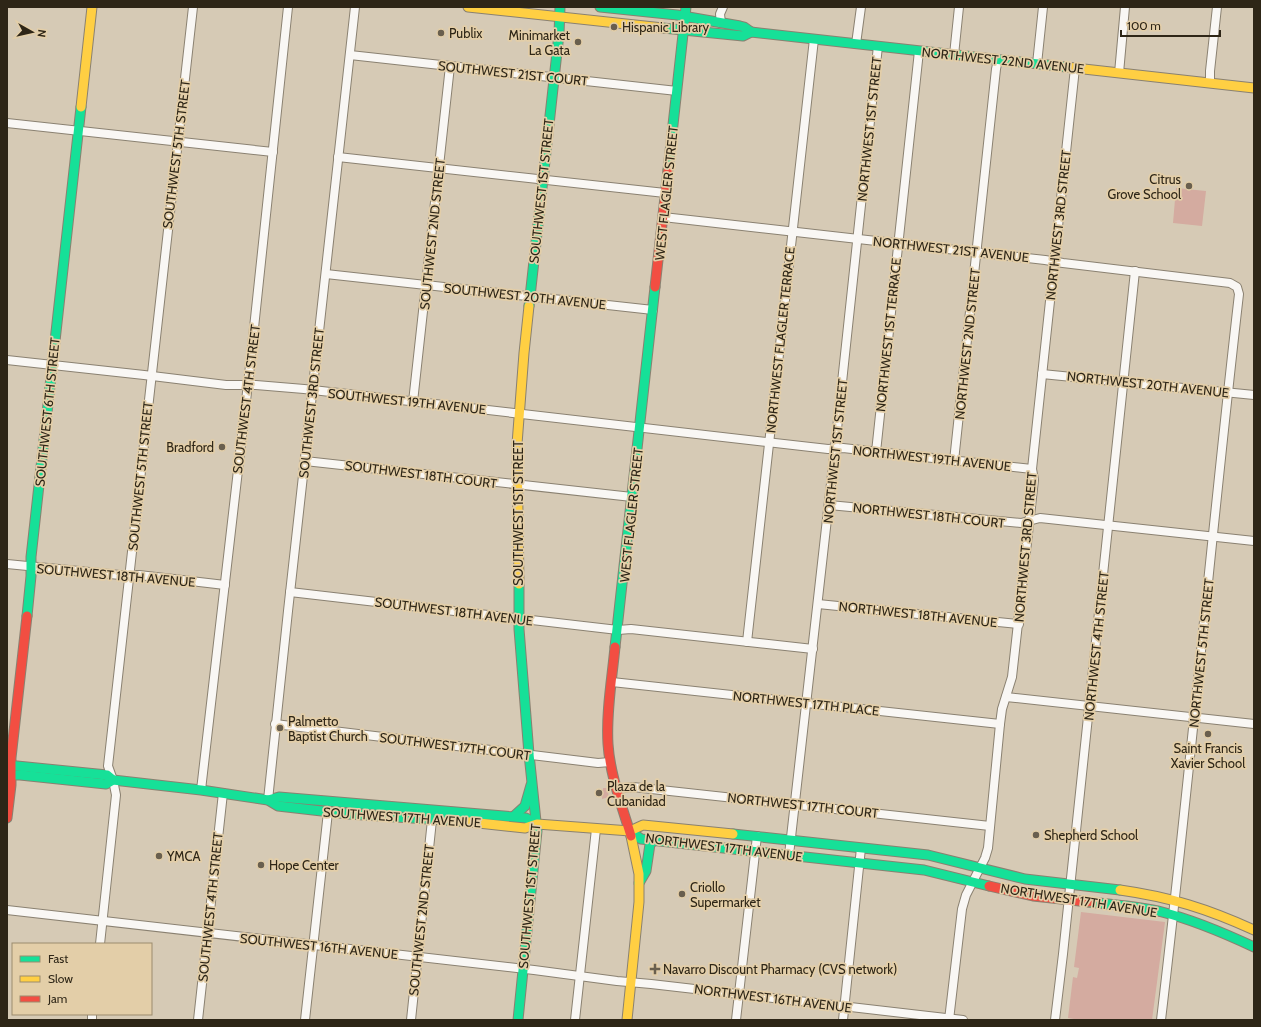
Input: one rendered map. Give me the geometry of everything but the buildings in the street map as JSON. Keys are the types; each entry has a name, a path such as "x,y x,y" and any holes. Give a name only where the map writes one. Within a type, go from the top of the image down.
{"main road":[{"name":"SOUTHWEST 6TH STREET","path":"7,818 9,770 31,557 92,7"},
{"name":"NORTHWEST 22ND AVENUE","path":"468,7 489,8 743,36 751,32 1254,88"},
{"name":"SOUTHWEST 1ST STREET","path":"518,1020 537,839 537,824 529,754 518,618 517,485 519,413 560,7"},
{"name":"NORTHWEST 22ND AVENUE","path":"600,7 649,10 744,26 751,32"},
{"path":"676,7 685,17"},
{"name":"WEST FLAGLER STREET","path":"627,1020 639,883 636,854 610,762 608,727 686,7"},
{"name":"SOUTHWEST 17TH AVENUE","path":"9,770 107,776 113,780 222,793 268,800 278,806 328,812 525,828 537,824 630,831"},
{"path":"514,816 525,806 532,781"},
{"name":"SOUTHWEST 17TH AVENUE","path":"268,800 279,797 514,816 526,818 537,824"},
{"path":"328,812 331,808 340,803"},
{"path":"427,810 432,820"},
{"name":"NORTHWEST 17TH AVENUE","path":"1254,930 1210,911 1175,900 1130,891 1025,879 928,855 643,825 630,831 641,839 933,872 1010,891 1068,900 1134,907 1174,915 1204,925 1254,947"},
{"path":"639,883 646,871 650,844 655,840"}],"street":[{"name":"SOUTHWEST 5TH STREET","path":"100,943 116,795 108,766 150,376 193,7"},
{"name":"SOUTHWEST 4TH STREET","path":"201,790 225,585 288,7"},
{"name":"SOUTHWEST 3RD STREET","path":"268,800 275,724 355,7"},
{"path":"720,23 720,14 724,7"},
{"name":"NORTHWEST 1ST STREET","path":"856,44 861,7"},
{"path":"954,55 960,7"},
{"path":"1037,64 1043,7"},
{"path":"1119,73 1125,7"},
{"path":"1210,83 1217,7"},
{"name":"NORTHWEST FLAGLER TERRACE","path":"747,642 814,39"},
{"name":"NORTHWEST 1ST STREET","path":"789,856 829,505 878,46"},
{"name":"NORTHWEST 1ST TERRACE","path":"876,452 919,51"},
{"name":"SOUTHWEST 21ST COURT","path":"350,55 677,91"},
{"name":"NORTHWEST 2ND STREET","path":"954,461 995,73 998,60"},
{"name":"SOUTHWEST 2ND STREET","path":"413,402 450,66"},
{"name":"NORTHWEST 3RD STREET","path":"949,1019 962,909 972,881 986,854 1002,710 1012,677 1034,480 1032,469 1075,68"},
{"path":"7,123 273,152"},
{"path":"338,157 665,193"},
{"name":"NORTHWEST 21ST AVENUE","path":"663,217 1054,261 1230,283 1237,287"},
{"name":"NORTHWEST 4TH STREET","path":"1055,1020 1135,271"},
{"name":"SOUTHWEST 20TH AVENUE","path":"326,274 653,310"},
{"name":"NORTHWEST 5TH STREET","path":"1161,1020 1174,915 1239,294 1237,287"},
{"name":"SOUTHWEST 19TH AVENUE","path":"7,360 226,385 247,385 313,390 640,428"},
{"name":"NORTHWEST 20TH AVENUE","path":"1042,374 1254,395"},
{"name":"NORTHWEST 19TH AVENUE","path":"640,428 835,449 843,448 1032,469"},
{"name":"SOUTHWEST 18TH COURT","path":"305,461 632,497"},
{"name":"NORTHWEST 18TH COURT","path":"829,505 1021,523 1029,522"},
{"path":"1029,522 1040,518 1254,541"},
{"name":"SOUTHWEST 18TH AVENUE","path":"7,564 225,585"},
{"name":"SOUTHWEST 18TH AVENUE","path":"290,592 618,630"},
{"name":"NORTHWEST 18TH AVENUE","path":"818,604 1019,624"},
{"path":"618,630 632,629 813,649"},
{"name":"NORTHWEST 17TH PLACE","path":"612,682 1000,724"},
{"path":"1006,697 1254,724"},
{"name":"SOUTHWEST 17TH COURT","path":"275,724 598,763 610,762"},
{"name":"NORTHWEST 17TH COURT","path":"617,790 633,787 990,826"},
{"name":"SOUTHWEST 4TH STREET","path":"198,1020 222,793"},
{"path":"305,1020 328,812"},
{"name":"SOUTHWEST 2ND STREET","path":"411,1020 432,820"},
{"path":"575,1020 596,829"},
{"path":"736,1020 756,836"},
{"path":"843,1020 861,848"},
{"name":"SOUTHWEST 16TH AVENUE","path":"7,910 631,982"},
{"name":"NORTHWEST 16TH AVENUE","path":"631,982 963,1020"}],"shaded area":[{"path":"1176,188 1206,191 1202,226 1173,223"},
{"path":"603,788 607,788 609,797 602,799"},
{"path":"1081,912 1165,922 1152,1020 1080,1020 1068,1018 1073,977 1077,978 1079,968 1074,967"}],"traffic: fast":[{"path":"529,306 559,34 560,7"},
{"path":"600,7 677,15 740,26 751,32"},
{"path":"668,170 686,7"},
{"path":"663,28 743,36 751,32 1066,67"},
{"path":"27,616 31,576 31,557 81,107"},
{"path":"615,647 655,287"},
{"path":"518,1020 537,831 519,629 519,584"},
{"path":"7,765 107,775 113,780"},
{"path":"7,775 106,784 113,780 201,790 268,800 278,806 348,814 460,821"},
{"path":"514,816 525,806 531,785"},
{"path":"268,800 279,797 526,818 537,824"},
{"path":"630,831 641,839 924,870 989,886"},
{"path":"733,834 928,855 1025,879 1120,890"},
{"path":"639,883 646,871 650,844 655,840"},
{"path":"1089,902 1144,908 1174,915 1209,927 1254,947"}],"traffic: slow":[{"path":"81,107 92,7"},
{"path":"468,7 663,28"},
{"path":"1066,67 1254,88"},
{"path":"519,584 517,444 529,306"},
{"path":"460,821 525,828 537,824 630,831 643,825 733,834"},
{"path":"627,1020 639,902 639,874 631,836"},
{"path":"1120,890 1172,900 1205,910 1254,930"}],"traffic: jam":[{"path":"655,287 668,170"},
{"path":"7,818 11,785 11,758 27,616"},
{"path":"615,647 609,708 609,756 620,802 631,836"},
{"path":"989,886 1033,896 1089,902"}],"place":[{"name":"Hispanic Library","path":"614,27"},
{"name":"Publix","path":"441,33"},
{"name":"Minimarket La Gata","path":"578,42"},
{"name":"Citrus Grove School","path":"1189,186"},
{"name":"Bradford","path":"222,447"},
{"name":"Palmetto Baptist Church","path":"280,728"},
{"name":"Saint Francis Xavier School","path":"1208,734"},
{"name":"Plaza de la Cubanidad","path":"599,793"},
{"name":"Shepherd School","path":"1036,835"},
{"name":"YMCA","path":"159,856"},
{"name":"Hope Center","path":"261,865"},
{"name":"Criollo Supermarket","path":"682,894"},
{"name":"Navarro Discount Pharmacy (CVS network)","path":"655,969"}]}
